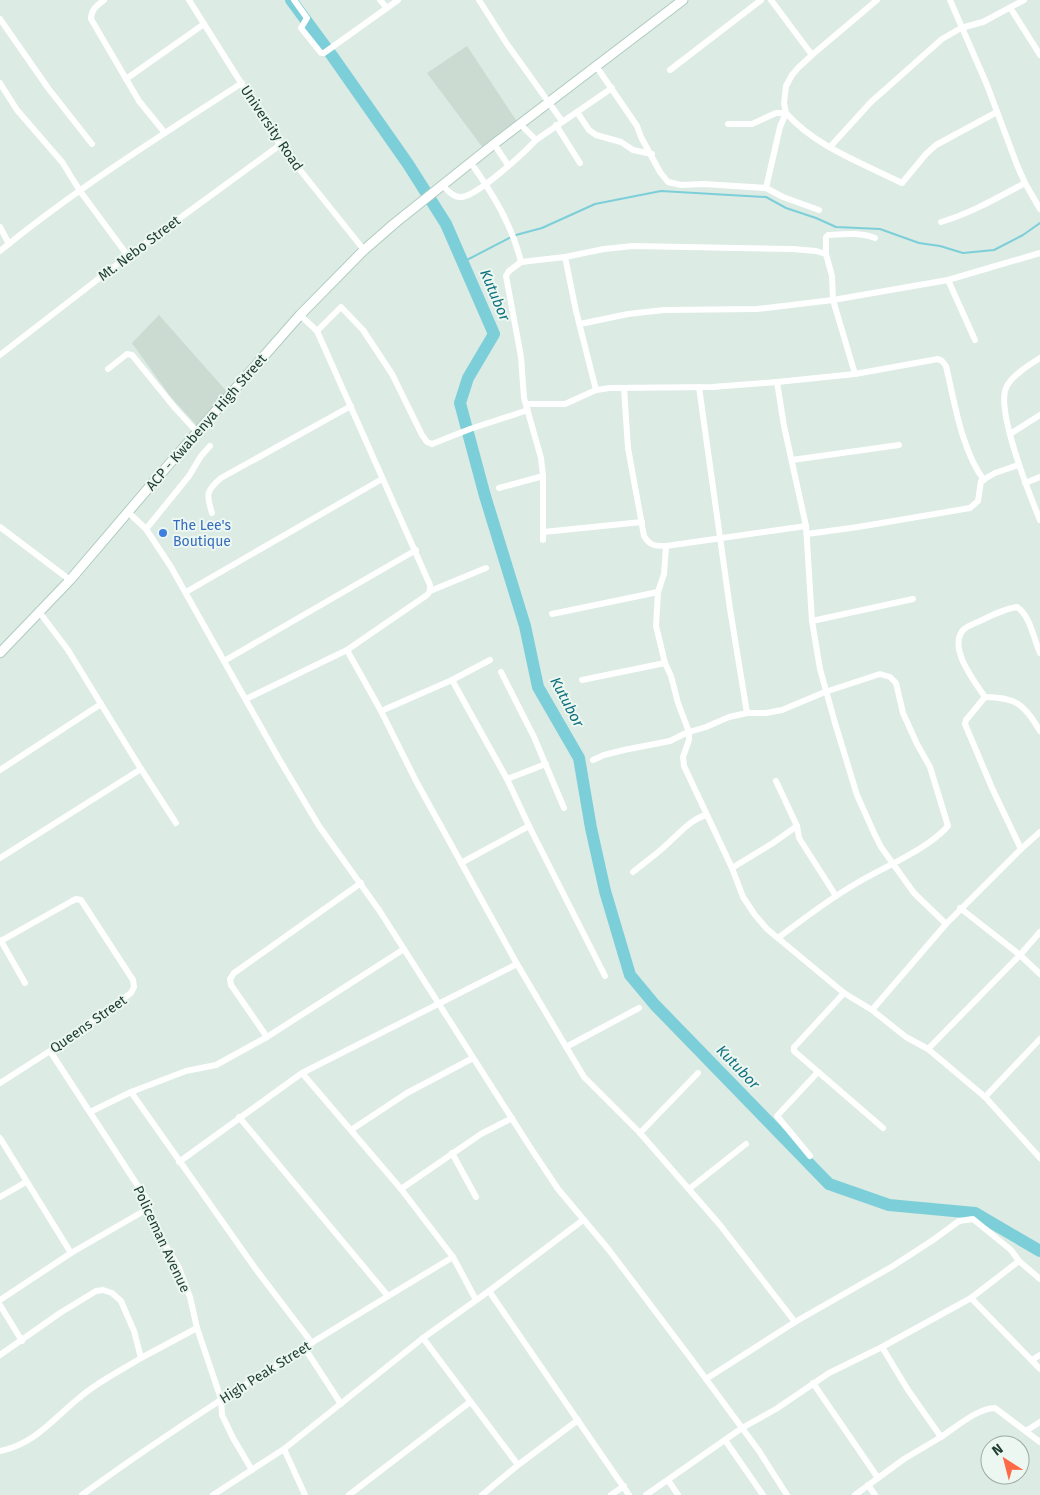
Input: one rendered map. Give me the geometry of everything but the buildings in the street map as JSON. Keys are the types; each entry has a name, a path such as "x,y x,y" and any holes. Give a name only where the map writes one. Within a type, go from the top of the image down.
{"main road":[{"name":"ACP - Kwabenya High Street","path":"0,653 70,580 300,315 364,250 494,144 683,0"}],"street":[{"path":"104,0 95,7 91,13 91,19 139,100 165,133"},
{"name":"University Road","path":"189,0 280,144 364,250"},
{"path":"294,0 307,18 301,28 321,53 327,52 398,0"},
{"path":"380,0 387,8"},
{"path":"479,0 506,44 562,120"},
{"path":"670,70 761,0"},
{"path":"771,0 812,54"},
{"path":"877,0 812,54 798,68 786,86 784,104 786,113 795,124 818,141 902,183 936,145 997,112"},
{"path":"950,0 987,85 1025,183 1040,209"},
{"path":"830,147 871,102 942,39 961,28 983,22 1011,9 1024,0"},
{"path":"1011,9 1040,55"},
{"path":"0,19 48,88 92,144"},
{"path":"126,79 204,24"},
{"path":"596,66 637,126 641,137 664,178 673,184 766,188 819,210"},
{"path":"0,82 17,110 62,162 80,191 128,256"},
{"path":"0,251 80,191 242,83"},
{"path":"442,185 455,196 463,197 486,184 562,120 612,88"},
{"path":"576,112 588,130 596,135 621,142 633,150 652,154"},
{"path":"728,124 752,124 776,113 786,113"},
{"path":"766,188 780,128 786,113"},
{"path":"520,124 536,140"},
{"path":"556,125 580,163"},
{"name":"Mt. Nebo Street","path":"0,355 128,256 280,144"},
{"path":"494,144 508,164"},
{"path":"471,163 499,205 516,242 521,262"},
{"path":"941,222 959,217 1025,183"},
{"path":"0,227 9,244"},
{"path":"855,374 834,300 832,276 826,254 826,237 828,235 866,234 875,238"},
{"path":"543,540 543,476 541,458 524,398 521,357 506,276 509,271 521,262 633,246 792,249 816,251 826,254"},
{"path":"580,324 628,314 664,310 756,309 834,300 948,280 1040,253"},
{"path":"565,257 596,390"},
{"path":"948,280 975,340"},
{"path":"317,331 341,307 363,330 392,374 427,442 432,444 527,407 565,404 596,390 610,388 699,387 777,382 855,374 938,359 946,366 970,454 978,473 984,480"},
{"path":"300,315 317,331 382,479 416,550 430,586 430,591"},
{"path":"108,369 126,354 132,355 197,432"},
{"path":"1040,358 1008,384 1004,396 1010,434 1018,465 1040,520"},
{"path":"777,382 806,526 812,621 826,692 857,795 874,833 914,893 946,924"},
{"path":"699,387 730,609 748,713"},
{"path":"624,388 628,448 644,536 648,542 654,546 666,546 806,526"},
{"path":"212,513 207,494 221,478 351,406"},
{"path":"1010,434 1040,415"},
{"path":"792,460 899,445"},
{"path":"146,529 189,476 201,456 210,446"},
{"path":"807,534 970,508 978,501 980,487 984,480 995,473 1018,465"},
{"path":"499,488 543,476"},
{"path":"1025,483 1040,477"},
{"path":"186,592 382,479"},
{"path":"128,512 146,529 186,592 279,759 319,826 361,883 558,1189 609,1250 706,1379 787,1495"},
{"path":"543,532 642,522"},
{"path":"1,530 70,580"},
{"path":"666,546 664,574 658,592 656,626 665,663 689,732 689,740 683,757 684,766 732,868 743,897 755,915 778,938 844,994 872,1010 906,1037 928,1049 985,1097 1040,1158"},
{"path":"224,661 416,550"},
{"path":"246,700 347,650 427,595 430,591 486,568"},
{"path":"552,614 658,592"},
{"path":"812,621 913,599"},
{"path":"984,697 967,670 958,648 958,638 964,629 994,614 1017,607 1028,621 1040,653"},
{"path":"40,613 68,650 176,823"},
{"path":"347,650 460,862 517,964 584,1077 640,1133 689,1189 753,1266 795,1322"},
{"path":"381,711 452,680 490,660"},
{"path":"582,680 665,663"},
{"path":"501,672 546,764 564,808"},
{"path":"593,760 624,750 670,742 689,732 729,717 782,710 826,692 880,674 890,677 896,683 903,713 917,744 930,766 948,826 942,833 914,852 893,862 836,896 778,938"},
{"path":"452,680 508,780 529,826 605,976"},
{"path":"1021,849 992,788 965,724 967,717 984,697 1000,697 1015,700 1024,707 1040,732"},
{"path":"0,770 101,704"},
{"path":"508,780 546,764"},
{"path":"0,858 141,769"},
{"path":"776,781 797,826 799,838 836,896"},
{"path":"633,872 664,848 689,824 706,816"},
{"path":"460,862 529,826"},
{"path":"732,868 797,826"},
{"path":"872,1010 960,908 1040,832"},
{"path":"267,1036 231,984 230,979 234,973 361,883"},
{"name":"Queens Street","path":"0,941 72,901 81,900 133,980 134,987 131,994 50,1051 0,1083"},
{"path":"960,908 1020,955 1040,974"},
{"path":"928,1049 1040,932"},
{"path":"0,941 25,983"},
{"path":"90,1112 131,1092 186,1071 216,1064 267,1036 404,949"},
{"path":"179,1162 239,1117 302,1074 517,964"},
{"path":"844,994 794,1047 794,1052 883,1128"},
{"path":"566,1047 639,1008"},
{"path":"985,1097 1040,1039"},
{"name":"Policeman Avenue","path":"50,1051 142,1191 153,1224 178,1268 190,1297 197,1328 221,1399 222,1414 233,1438 252,1470"},
{"path":"351,1130 407,1093 473,1058"},
{"path":"810,1156 777,1116 818,1072"},
{"path":"640,1133 698,1073"},
{"path":"302,1074 401,1190 453,1257 476,1300"},
{"path":"131,1092 255,1268 312,1342"},
{"path":"239,1117 388,1296"},
{"path":"401,1190 481,1134 512,1118"},
{"path":"0,1138 70,1253"},
{"path":"689,1189 746,1144"},
{"path":"452,1153 476,1198"},
{"path":"0,1198 26,1182"},
{"path":"0,1300 70,1253 149,1208"},
{"path":"706,1379 795,1322 892,1266 959,1221 972,1219 1011,1250 1018,1260 1040,1279"},
{"path":"214,1495 284,1449 423,1338 583,1220"},
{"name":"High Peak Street","path":"82,1495 138,1454 221,1399 453,1257"},
{"path":"646,1495 742,1428 776,1409 813,1382 971,1298 1018,1260"},
{"path":"0,1355 60,1313 96,1292 104,1290 112,1293 121,1301 134,1331 141,1358"},
{"path":"489,1291 629,1495"},
{"path":"971,1298 1040,1369"},
{"path":"0,1305 22,1341"},
{"path":"0,1451 12,1449 29,1440 80,1396 141,1358 197,1328"},
{"path":"423,1338 518,1465"},
{"path":"882,1347 908,1390 941,1437"},
{"path":"304,1348 341,1404"},
{"path":"1032,1360 1040,1355"},
{"path":"813,1382 878,1478"},
{"path":"348,1495 470,1402"},
{"path":"855,1495 904,1459 988,1408 995,1408 1040,1442"},
{"path":"482,1495 578,1420"},
{"path":"1026,1431 1040,1422"},
{"path":"725,1440 763,1495"},
{"path":"284,1449 305,1495"},
{"path":"668,1480 678,1495"},
{"path":"868,1485 875,1495"},
{"path":"611,1495 624,1486"}],"shaded area":[{"path":"467,46 518,123 483,148 427,73"},
{"path":"159,315 228,393 198,427 170,396 132,343"}],"waterway":[{"name":"Kutubor","path":"291,0 408,164 446,224 494,334 468,378 460,403 485,496 525,626 538,687 579,758 591,828 605,891 630,975 655,1005 829,1184 889,1205 975,1213 1040,1251"},
{"path":"516,235 542,228 595,204 661,191 766,197 786,208 836,227 880,229 919,243 940,246 963,253 994,250 1023,235 1040,223"},
{"path":"463,262 511,237"}],"place":[{"name":"The Lee's Boutique","path":"163,533"}]}
